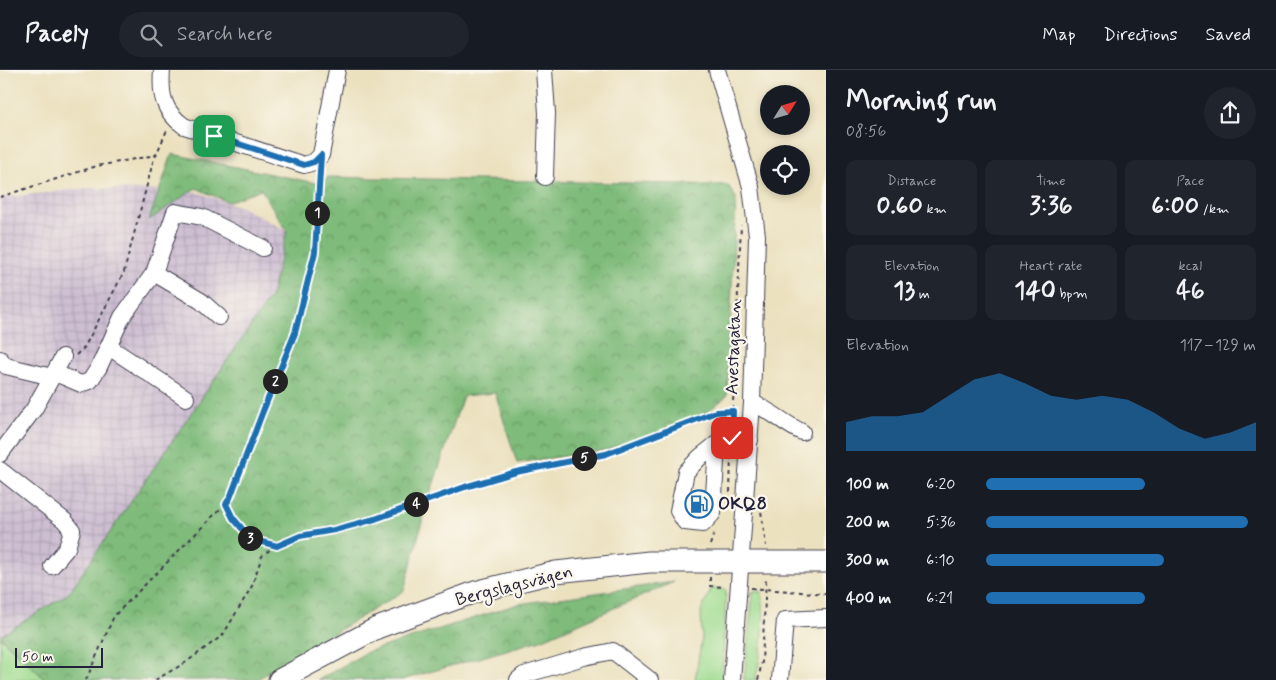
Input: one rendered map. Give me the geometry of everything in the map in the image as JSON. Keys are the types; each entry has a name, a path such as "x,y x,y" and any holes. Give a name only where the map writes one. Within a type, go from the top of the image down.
{"main road":[{"name":"Bergslagsvägen","path":"279,680 377,628 476,592 556,572 649,562 826,562"}],"street":[{"path":"162,70 162,97 172,117 184,126 304,165 314,162 321,155 337,70"},
{"path":"544,70 547,113 546,177"},
{"name":"Avestagatan","path":"716,70 752,195 757,236 750,440 732,680"},
{"path":"0,359 6,366 54,375 81,384 90,380 100,367 122,317 154,273 175,212 202,217 263,248"},
{"path":"154,273 202,302 219,317"},
{"path":"109,347 186,398"},
{"path":"0,454 34,409 64,357"},
{"path":"752,403 765,408 785,425 802,432"},
{"path":"725,441 750,440"},
{"path":"0,470 65,521 72,530 67,548 52,566"},
{"path":"780,680 785,620 826,618"},
{"path":"518,680 524,676 584,656 613,651 650,680"}],"path":[{"path":"64,357 76,355 84,348 124,272 156,155 172,117"},
{"path":"0,197 97,166 156,155"},
{"path":"86,680 114,616 230,498 295,333 315,252 321,155"},
{"path":"730,492 725,441 733,411 741,222"},
{"path":"155,680 185,663 223,635 252,586 262,556 277,546 300,536 334,530 375,519 465,487 516,472 606,454 716,412 733,411"},
{"path":"226,504 233,518 251,539 277,546"},
{"path":"710,562 710,540 714,532"},
{"path":"758,680 762,662 766,588 826,594"}],"shaded area":[{"path":"88,188 196,192 241,207 294,234 275,300 68,594 0,636 0,198"}],"green space":[{"path":"172,154 316,183 329,177 728,185 736,198 727,396 701,417 607,450 517,463 495,393 463,396 428,500 404,591 256,680 46,680 0,636 68,594 271,296 287,231 261,189 228,202 196,188 149,220"},
{"path":"674,582 541,640 402,680 318,680 367,652 518,604"},
{"path":"712,588 726,590 722,680 695,680 702,637 701,611"},
{"path":"753,591 762,592 763,636 755,680 744,680"},
{"path":"0,637 46,680 0,680"}],"place":[{"name":"OKQ8","path":"699,504"}],"route":[{"path":"214,136 243,144 280,159 304,165 314,162 321,155 315,252 295,333 226,504 233,518 251,539 277,546 300,536 334,530 375,519 465,487 516,472 606,454 716,412 733,411 732,438"}]}
